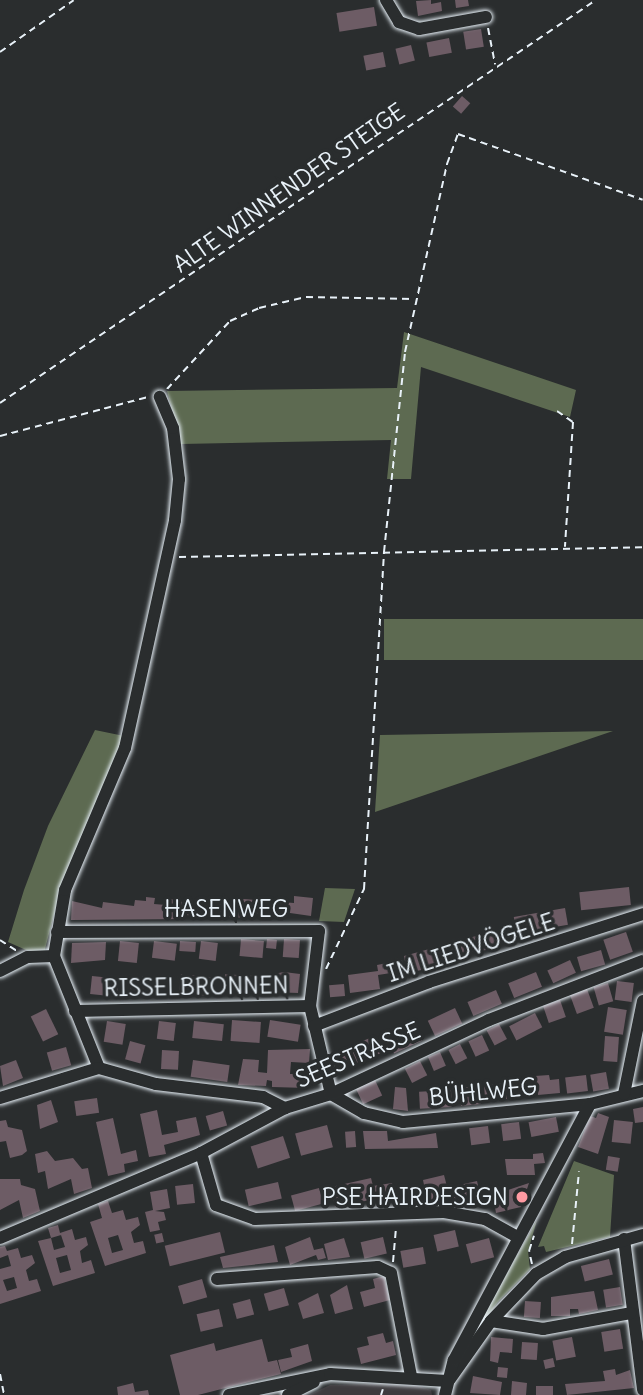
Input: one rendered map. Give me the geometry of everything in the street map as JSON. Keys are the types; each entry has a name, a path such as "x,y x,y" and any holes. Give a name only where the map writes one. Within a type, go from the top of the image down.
{"street":[{"path":"386,0 399,22 419,29 486,17"},
{"path":"0,1098 99,1068 54,956 65,890 83,839 125,748 168,557 179,479 173,428 160,397"},
{"name":"IM LIEDVÖGELE","path":"314,1026 406,990 643,914"},
{"name":"HASENWEG","path":"57,932 319,931 316,984 310,1006"},
{"path":"0,971 28,957 54,956"},
{"name":"SEESTRASSE","path":"99,1068 156,1084 263,1097 285,1108 331,1094 541,997 643,961"},
{"path":"624,1094 643,1001"},
{"name":"RISSELBRONNEN","path":"75,1011 310,1006 331,1094"},
{"name":"BÜHLWEG","path":"331,1094 364,1113 403,1122 590,1104 643,1091"},
{"path":"445,1395 454,1360 590,1104"},
{"path":"0,1238 201,1153 285,1108"},
{"path":"201,1153 216,1205 255,1219 444,1212 485,1219 517,1237"},
{"path":"448,1381 491,1321 536,1274 565,1257 643,1235"},
{"path":"624,1239 631,1312 643,1390"},
{"path":"217,1279 378,1267 391,1273 411,1376"},
{"path":"491,1321 542,1329 631,1312"},
{"path":"229,1395 330,1374 411,1376 448,1381"},
{"path":"288,1395 330,1374"}],"path":[{"path":"0,52 74,0"},
{"name":"ALTE WINNENDER STEIGE","path":"0,403 495,65 596,0"},
{"path":"486,17 495,65"},
{"path":"316,984 364,889 384,552 405,352 415,299 458,134 643,200"},
{"path":"0,436 144,397 160,397 230,321 259,308 306,297 415,299"},
{"path":"557,411 573,422 565,548"},
{"path":"168,557 643,547"},
{"path":"0,940 28,957"},
{"path":"572,1251 579,1171"},
{"path":"391,1273 397,1231 393,1218"},
{"path":"532,1269 529,1251 536,1231"},
{"path":"0,1374 4,1395"}],"shaded area":[{"path":"409,1383 431,1390 432,1395 309,1395 330,1385"}],"green space":[{"path":"404,332 576,390 570,417 421,367 411,479 387,479 391,440 181,444 167,391 397,388"},
{"path":"384,619 643,619 643,660 384,660"},
{"path":"95,730 124,736 60,892 44,953 26,950 8,942 24,890 48,826"},
{"path":"613,731 375,812 380,735"},
{"path":"325,888 355,889 344,922 319,921"},
{"path":"574,1161 614,1175 610,1237 546,1252 544,1246 538,1247"},
{"path":"537,1220 528,1251 530,1269 497,1303 458,1361"}],"building":[{"path":"431,0 431,4 441,2 442,11 418,16 416,1"},
{"path":"455,0 468,0 469,6 456,8"},
{"path":"374,7 377,26 339,32 336,13"},
{"path":"481,29 484,47 466,50 463,32"},
{"path":"449,38 452,53 429,57 426,42"},
{"path":"411,45 415,61 399,64 395,49"},
{"path":"383,52 386,67 366,71 363,56"},
{"path":"462,96 470,103 461,114 453,107"},
{"path":"629,887 631,905 581,910 579,892"},
{"path":"294,896 313,898 311,916 283,912 282,917 250,913 249,918 185,915 185,919 71,920 72,901 102,908 103,902 134,906 135,900 146,901 146,897 155,898 154,904 166,905 167,898 198,906 199,898 232,905 232,898 294,903"},
{"path":"565,908 568,925 517,934 514,917"},
{"path":"494,931 496,949 439,955 441,966 407,973 404,956"},
{"path":"626,932 633,952 610,960 603,940"},
{"path":"241,939 264,941 262,958 240,956"},
{"path":"267,939 277,940 276,949 266,948"},
{"path":"284,939 300,940 299,958 283,957"},
{"path":"120,941 139,943 137,963 118,961"},
{"path":"154,941 177,944 175,961 152,958"},
{"path":"180,941 196,942 195,952 179,951"},
{"path":"201,941 218,943 216,961 199,959"},
{"path":"106,942 105,960 71,963 72,943"},
{"path":"601,950 605,964 581,971 577,957"},
{"path":"402,960 404,971 378,975 380,989 350,993 348,975 378,971 377,965"},
{"path":"570,960 576,973 553,983 547,971"},
{"path":"536,972 542,987 514,998 508,983"},
{"path":"181,974 212,977 210,996 179,993"},
{"path":"225,974 258,976 257,993 224,991"},
{"path":"273,974 300,974 298,993 271,992"},
{"path":"92,976 119,979 117,997 90,994"},
{"path":"142,976 165,978 163,996 130,994 131,983 141,984"},
{"path":"260,977 270,978 269,987 259,986"},
{"path":"617,981 634,983 632,1002 615,1000"},
{"path":"608,983 613,1001 599,1005 594,987"},
{"path":"344,984 345,996 330,997 329,985"},
{"path":"587,989 594,1008 577,1014 570,995"},
{"path":"496,990 502,1004 473,1016 467,1002"},
{"path":"560,1000 566,1017 549,1023 543,1006"},
{"path":"608,1007 627,1010 623,1035 604,1032"},
{"path":"455,1008 462,1023 435,1036 428,1021"},
{"path":"46,1009 58,1034 43,1042 31,1016"},
{"path":"535,1013 542,1027 516,1040 509,1026"},
{"path":"232,1020 261,1022 259,1043 231,1041"},
{"path":"270,1020 301,1025 298,1042 267,1037"},
{"path":"107,1021 126,1024 122,1045 104,1042"},
{"path":"159,1021 176,1023 174,1041 157,1039"},
{"path":"194,1021 224,1024 222,1041 192,1038"},
{"path":"499,1024 507,1039 495,1046 487,1031"},
{"path":"415,1025 422,1040 394,1054 387,1038"},
{"path":"482,1035 489,1050 476,1057 468,1041"},
{"path":"375,1036 382,1053 338,1070 331,1054"},
{"path":"605,1036 619,1037 617,1062 603,1061"},
{"path":"130,1041 145,1045 141,1063 125,1059"},
{"path":"460,1044 467,1058 456,1064 448,1050"},
{"path":"66,1047 71,1065 52,1071 47,1053"},
{"path":"310,1049 309,1063 291,1062 290,1074 307,1074 307,1088 272,1087 272,1081 267,1080 266,1086 238,1085 243,1059 259,1060 258,1072 267,1073 268,1050"},
{"path":"162,1050 179,1051 178,1070 161,1069"},
{"path":"440,1052 446,1066 434,1071 428,1057"},
{"path":"16,1060 23,1078 3,1086 0,1066"},
{"path":"193,1060 230,1065 227,1082 191,1077"},
{"path":"420,1061 427,1075 412,1083 405,1069"},
{"path":"606,1072 609,1089 593,1092 590,1075"},
{"path":"549,1075 550,1080 559,1079 560,1093 538,1095 535,1076"},
{"path":"586,1075 588,1091 567,1093 565,1078"},
{"path":"527,1077 529,1095 514,1097 512,1083"},
{"path":"375,1080 382,1095 363,1104 356,1089"},
{"path":"505,1083 507,1099 485,1097 484,1085"},
{"path":"479,1086 481,1104 461,1106 459,1088"},
{"path":"395,1087 406,1088 408,1111 393,1109"},
{"path":"451,1090 452,1107 420,1109 419,1092"},
{"path":"97,1098 99,1113 76,1116 74,1101"},
{"path":"51,1100 58,1122 40,1129 37,1105"},
{"path":"643,1107 643,1122 635,1123 633,1109"},
{"path":"157,1110 162,1135 178,1132 176,1121 196,1117 200,1135 164,1145 166,1154 149,1157 140,1114"},
{"path":"223,1111 227,1125 210,1130 206,1116"},
{"path":"598,1113 609,1117 598,1154 578,1147 590,1116 596,1118"},
{"path":"556,1117 559,1132 531,1137 529,1122"},
{"path":"113,1118 121,1154 136,1150 138,1161 124,1164 125,1172 108,1176 96,1122"},
{"path":"6,1120 8,1127 22,1130 27,1151 22,1155 10,1158 6,1141 0,1142 0,1121"},
{"path":"614,1120 633,1122 631,1144 612,1142"},
{"path":"519,1122 521,1139 503,1141 501,1124"},
{"path":"327,1125 333,1147 301,1156 295,1134"},
{"path":"488,1126 490,1143 471,1145 469,1128"},
{"path":"355,1131 356,1147 346,1148 345,1132"},
{"path":"363,1131 387,1131 388,1141 436,1133 438,1148 365,1149"},
{"path":"283,1136 290,1158 258,1168 251,1147"},
{"path":"47,1151 55,1161 73,1158 82,1169 88,1168 92,1188 74,1194 71,1179 48,1189 45,1171 38,1173 35,1154"},
{"path":"543,1153 545,1163 534,1164 535,1175 507,1175 505,1159 533,1159 533,1154"},
{"path":"608,1156 620,1158 618,1172 606,1170"},
{"path":"444,1175 450,1198 427,1200 423,1180"},
{"path":"371,1178 373,1186 392,1183 395,1195 335,1207 331,1187"},
{"path":"0,1179 20,1179 21,1185 35,1189 40,1211 23,1218 19,1200 0,1210"},
{"path":"477,1181 481,1198 455,1204 451,1187"},
{"path":"278,1182 282,1199 249,1206 245,1190"},
{"path":"529,1183 521,1207 496,1213 493,1195"},
{"path":"193,1184 195,1203 177,1205 175,1186"},
{"path":"319,1188 323,1203 295,1211 291,1196"},
{"path":"167,1189 170,1208 155,1211 164,1212 166,1220 158,1222 160,1230 150,1232 145,1212 153,1210 150,1192"},
{"path":"108,1201 112,1213 123,1210 126,1220 138,1217 140,1225 131,1232 134,1243 143,1241 146,1253 105,1266 90,1222 102,1218 98,1204","holes":["118,1235 123,1250 112,1253 108,1238"]},
{"path":"58,1225 60,1233 72,1229 75,1240 86,1237 88,1245 80,1251 82,1263 91,1260 95,1273 53,1286 38,1241 51,1238 48,1228","holes":["61,1235 65,1247 54,1250 51,1238","67,1255 71,1270 60,1273 56,1258"]},
{"path":"455,1230 459,1247 437,1252 434,1235"},
{"path":"220,1232 225,1252 170,1266 165,1246"},
{"path":"162,1233 164,1242 156,1244 154,1235"},
{"path":"310,1237 314,1250 323,1248 326,1258 318,1260 316,1255 290,1265 285,1247"},
{"path":"383,1237 387,1254 364,1259 361,1242"},
{"path":"344,1238 350,1257 328,1260 324,1244"},
{"path":"489,1238 494,1257 471,1264 466,1244"},
{"path":"274,1245 278,1262 223,1268 220,1257"},
{"path":"5,1246 7,1251 18,1248 21,1258 32,1255 35,1263 26,1270 29,1281 37,1279 41,1291 0,1304 0,1269 11,1266 8,1255 0,1258 0,1247","holes":["14,1277 17,1288 7,1291 3,1280"]},
{"path":"423,1247 426,1264 403,1268 400,1251"},
{"path":"609,1259 613,1275 585,1282 581,1266"},
{"path":"384,1276 390,1300 364,1307 360,1292 375,1288 373,1279"},
{"path":"202,1279 207,1297 183,1304 178,1286"},
{"path":"347,1285 353,1309 335,1314 330,1295"},
{"path":"620,1287 623,1305 606,1307 603,1290"},
{"path":"284,1288 289,1305 269,1311 264,1294"},
{"path":"594,1291 598,1310 579,1314 578,1309 570,1309 570,1316 551,1316 551,1297"},
{"path":"318,1293 324,1313 303,1319 298,1303"},
{"path":"250,1299 254,1314 237,1319 233,1304"},
{"path":"525,1301 541,1302 540,1318 524,1317"},
{"path":"219,1309 223,1327 201,1332 197,1314"},
{"path":"620,1329 623,1349 604,1352 601,1332"},
{"path":"383,1333 386,1343 393,1341 396,1355 361,1364 357,1348 369,1345 367,1337"},
{"path":"491,1337 513,1339 512,1353 500,1352 498,1363 490,1361"},
{"path":"572,1337 576,1357 556,1360 552,1341"},
{"path":"262,1339 268,1362 277,1360 281,1374 198,1395 180,1395 170,1355 214,1343 216,1351"},
{"path":"522,1342 538,1343 537,1360 521,1359"},
{"path":"308,1344 312,1361 281,1372 278,1360 292,1357 290,1349"},
{"path":"553,1358 555,1367 545,1369 543,1360"},
{"path":"498,1367 508,1368 507,1378 497,1377"},
{"path":"615,1369 616,1375 630,1370 634,1388 567,1395 565,1384 605,1381 603,1371"},
{"path":"473,1376 502,1382 500,1395 470,1393"},
{"path":"512,1381 527,1383 526,1395 511,1395"},
{"path":"133,1383 135,1392 148,1390 149,1395 118,1395 117,1387"},
{"path":"536,1386 553,1386 553,1395 536,1395"}],"place":[{"name":"PSE HAIRDESIGN","path":"522,1197"}]}
